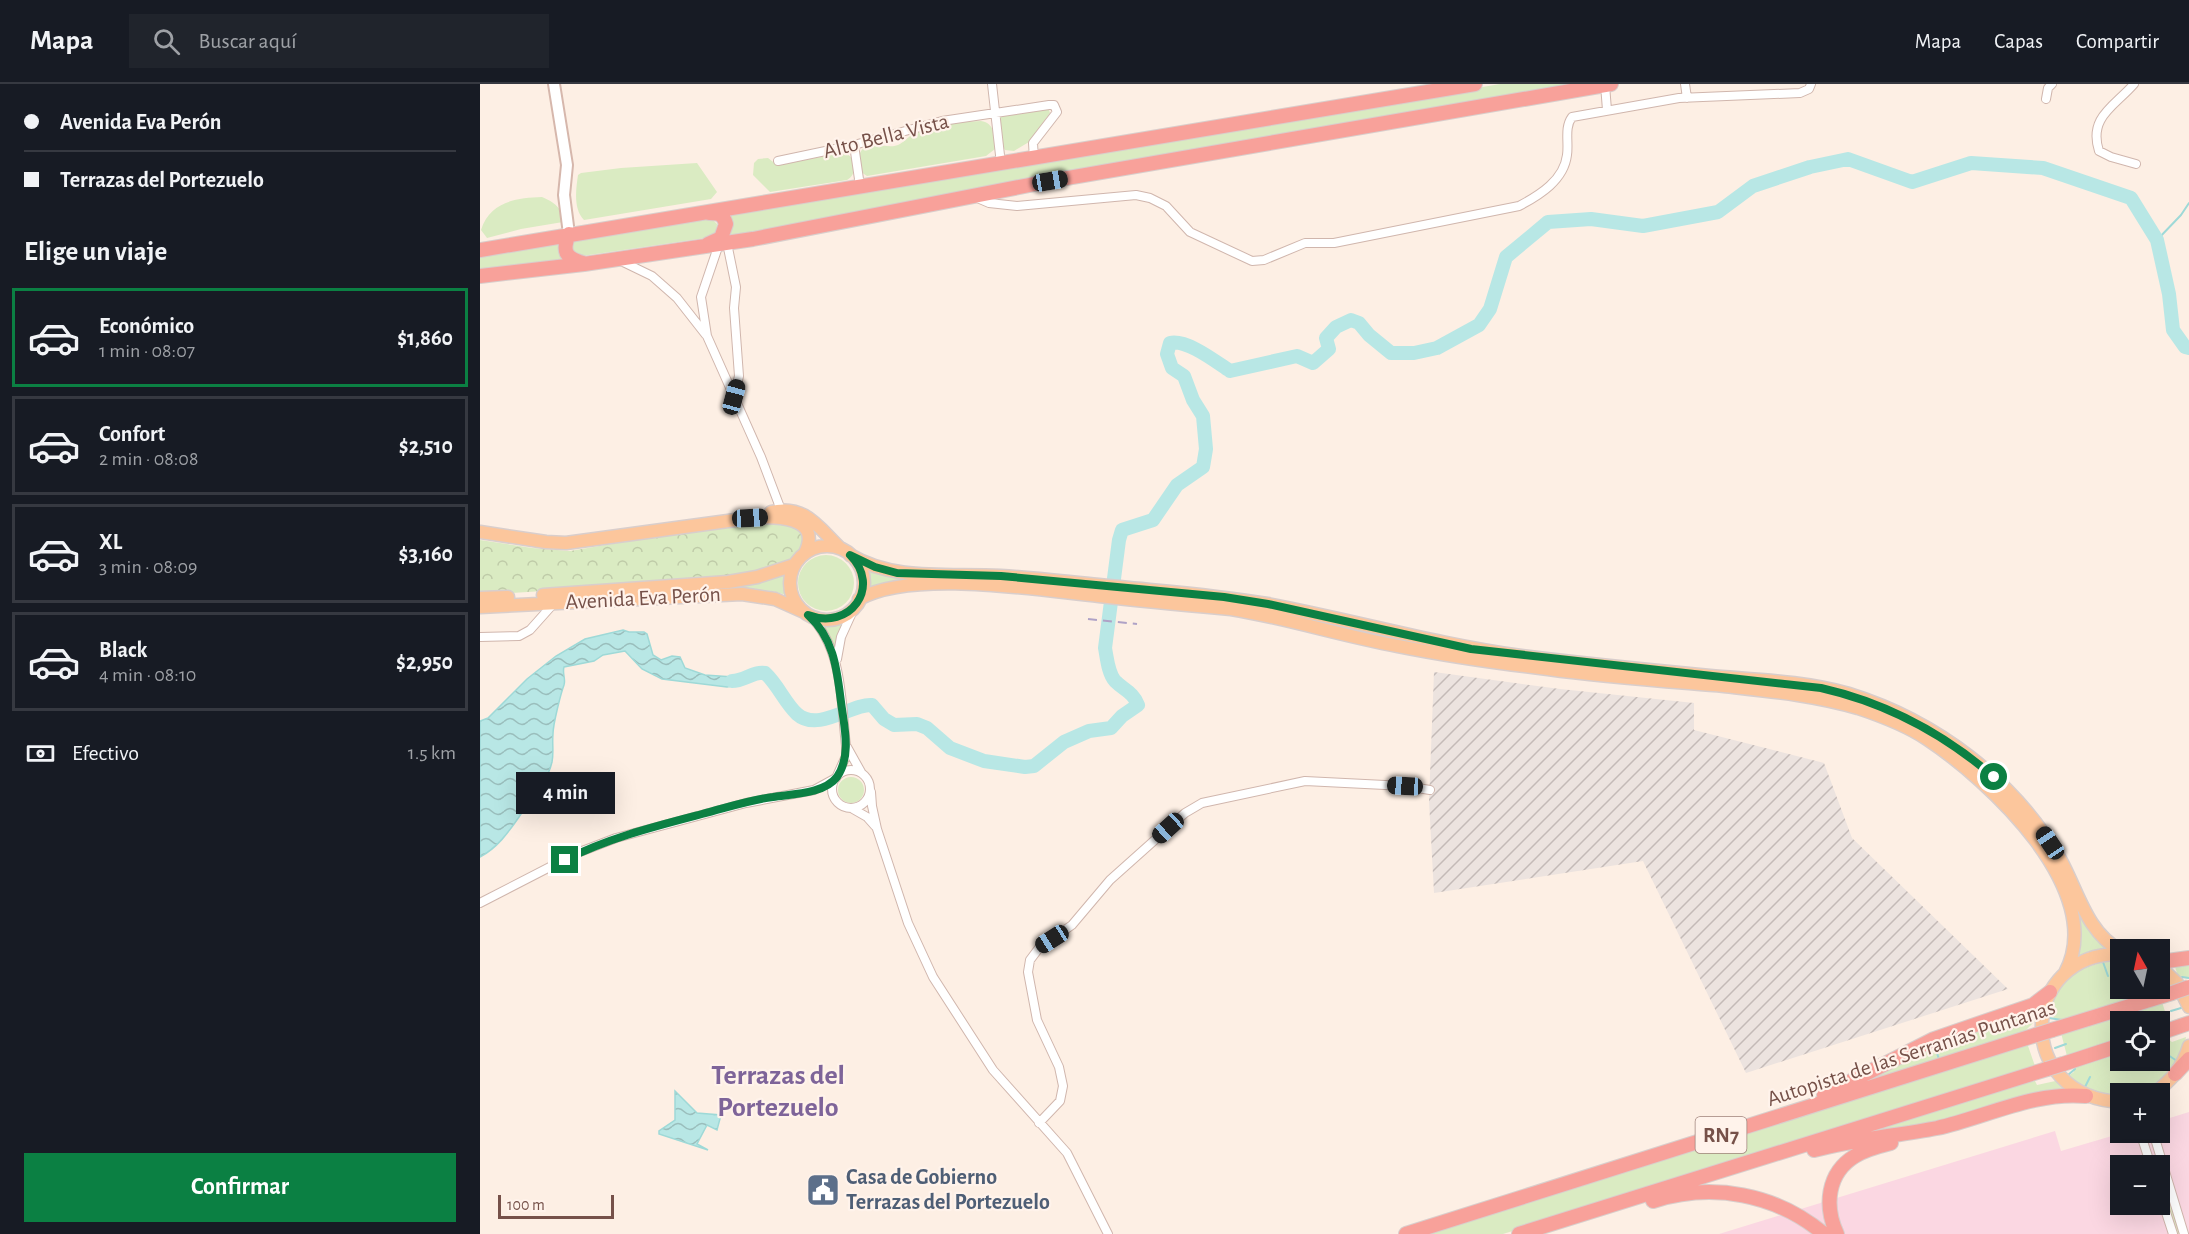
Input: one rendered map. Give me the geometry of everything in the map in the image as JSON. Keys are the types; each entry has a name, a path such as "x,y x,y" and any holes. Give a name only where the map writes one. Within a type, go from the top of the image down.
{"highway":[{"path":"480,250 1475,84"},
{"path":"480,276 695,248 1061,179 1608,85"},
{"path":"695,248 721,238 726,224 719,213 698,213"},
{"path":"569,234 565,243 567,254 571,260 584,264"},
{"path":"2170,963 2189,958"},
{"name":"Autopista de las Serranías Puntanas","path":"1406,1234 2189,987"},
{"path":"1669,1152 1717,1132 1825,1095 1934,1039 2032,1005 2050,992"},
{"path":"2170,1030 2186,1024"},
{"name":"RN7","path":"1519,1234 2110,1049"},
{"path":"2175,1074 2189,1059"},
{"path":"1837,1234 1829,1213 1828,1200 1834,1180 1845,1164 1862,1152 1935,1128 2045,1098 2064,1095 2086,1096"},
{"path":"1689,1180 1824,1147 1935,1128"},
{"path":"1545,1234 1663,1198 1705,1192 1735,1194 1771,1203 1802,1218 1824,1234"}],"main road":[{"path":"480,532 546,542 586,542 750,518 781,510 795,511 806,516 845,552 862,572 863,586 857,603"},
{"path":"750,518 780,517 801,524 808,539 805,553"},
{"path":"1082,589 918,584 884,589 857,603 849,612 834,619 817,618 806,613 793,598 790,576 794,565 805,553 825,546 845,552 875,567 897,573 1001,576 1082,589 1143,595 1260,614 1397,646 1480,660 1808,696 1861,709 1928,740 1992,790 2032,837 2052,867 2072,908 2076,939 2074,954 2066,973"},
{"name":"Avenida Eva Perón","path":"480,598 728,582 770,574 794,565"},
{"name":"Avenida Eva Perón","path":"480,607 742,594 775,598 806,613"},
{"path":"1143,595 1224,597 1268,604 1471,649 1797,684 1848,694 1932,730 1994,777 2028,813 2050,843 2094,927 2110,944"},
{"path":"2110,953 2084,960 2066,973 2050,992 2041,1026 2045,1052 2065,1083 2086,1096 2110,1101"},
{"path":"2170,976 2177,983 2189,1007"},
{"path":"2165,1083 2175,1074 2186,1058 2189,1046"}],"street":[{"path":"554,84 567,165 564,195 569,234"},
{"path":"992,84 1001,164"},
{"path":"1685,84 1687,98"},
{"path":"974,196 989,203 1017,206 1136,195 1150,198 1166,206 1190,232 1252,261 1264,260 1305,243 1334,243 1519,206 1536,197 1553,183 1563,169 1567,156 1568,123 1572,117 1687,98 1800,93 1809,89 1811,84"},
{"path":"2046,99 2048,88 2052,84"},
{"path":"2134,84 2103,114 2096,129 2096,142 2099,151 2136,164"},
{"path":"1607,110 1608,85"},
{"name":"Alto Bella Vista","path":"778,161 854,145 942,121 1054,105 1057,112 1033,143 1034,159"},
{"path":"854,145 860,186"},
{"path":"707,336 701,297 723,243"},
{"path":"723,243 736,287 734,308 740,376 734,397"},
{"path":"618,259 652,276 677,298 707,336 761,457 781,510"},
{"path":"480,637 519,636 530,630 555,602"},
{"path":"857,603 841,637 837,655 846,756 832,788 840,806 853,809 867,817 877,830"},
{"path":"806,613 821,628 828,641 837,673"},
{"path":"846,746 869,781 877,830 911,932 933,977 993,1070 1039,1123 1056,1138 1072,1160 1108,1234"},
{"path":"480,903 577,853 616,838 747,802 814,790 823,787 849,770 861,772"},
{"path":"1039,1123 1060,1101 1063,1086 1057,1062 1037,1020 1028,972 1030,960 1039,948 1071,925 1110,880 1185,813 1202,803 1305,781 1405,786 1430,790"},
{"path":"814,790 836,801"},
{"path":"853,809 865,804 871,792"},
{"path":"2156,1143 2184,1234"},
{"path":"2167,1215 2173,1234"}],"shaded area":[{"path":"1434,672 1560,689 1694,703 1694,730 1824,763 1852,838 2008,989 1746,1073 1643,861 1434,893 1429,801"},
{"path":"2189,1112 2189,1234 1719,1234 2055,1131 2061,1151 2110,1137 2110,1143 2170,1143 2170,1118"}],"green space":[{"path":"1500,84 1585,84 729,239 731,222 726,212"},
{"path":"1048,107 1050,113 1029,142 1014,151 1005,150 1002,145 1000,116"},
{"path":"986,122 992,128 994,135 995,149 986,156 867,176 861,172 860,153 867,146 893,146 929,127"},
{"path":"843,153 851,157 854,165 853,173 847,180 770,192 753,175 754,163 758,159 768,158 777,165"},
{"path":"697,163 717,192 711,199 584,220 578,210 577,186 578,175 581,173"},
{"path":"542,197 557,206 563,222 521,229 487,238 481,230 491,213 505,203"},
{"path":"712,219 717,224 716,234 712,237 582,256 576,256 569,246 571,242"},
{"path":"562,239 567,261 480,272 480,254"},
{"path":"774,519 804,532 801,554 785,564 755,574 653,584 480,595 480,540 570,551 710,527"},
{"path":"826,555 837,557 846,563 852,572 854,583 852,594 846,603 837,609 826,611 815,609 806,603 800,594 798,583 800,572 806,563 815,557"},
{"path":"866,570 893,577 1031,584 868,591"},
{"path":"787,573 790,596 772,591 745,589 480,604 480,601 731,585 758,582"},
{"path":"1137,593 1190,598 1279,610 1419,643 1492,657 1779,687 1848,701 1882,713 1948,749 1996,788 2024,819 2048,852 2086,926 2110,951 2071,966 2076,936 2071,907 2052,866 2021,822 1996,793 1967,767 1937,745 1869,710 1794,691 1516,663 1414,644 1257,608 1137,595"},
{"path":"850,612 835,651 820,623 833,621"},
{"path":"851,777 861,780 864,790 861,800 851,803 841,800 838,790 841,780"},
{"path":"2110,962 2110,999 2135,999 2060,1021 2049,1015 2053,1001 2066,981 2074,974"},
{"path":"2189,964 2189,979 2178,976 2175,967"},
{"path":"2162,1002 2165,1011 2133,1011"},
{"path":"2036,1008 2038,1018 2022,1034 1866,1085 1867,1079 1938,1044"},
{"path":"2110,1018 2110,1042 2067,1056 2061,1033"},
{"path":"2186,1037 2176,1063 2170,1071 2170,1040 2172,1042"},
{"path":"2027,1043 2035,1066 1503,1234 1421,1234 1640,1167"},
{"path":"2110,1057 2110,1071 2170,1071 2159,1083 2110,1083 2110,1094 2088,1091 2067,1077 2074,1072 2074,1068"},
{"path":"2060,1080 2074,1092 1963,1119 1870,1134 2028,1082 2035,1081 2037,1085"},
{"path":"2170,1202 2180,1234 2176,1234 2170,1214"}],"water":[{"path":"623,630 647,634 653,655 661,660 672,656 680,657 685,668 705,675 749,678 740,684 727,687 662,679 642,669 625,651 603,655 594,661 564,667 564,683 553,729 553,755 550,770 538,791 506,834 497,845 480,857 480,721 488,718 527,679 556,656 585,639"},
{"path":"675,1091 697,1113 721,1115 717,1130 707,1125 697,1144 708,1150 659,1134 659,1131 675,1120"}],"waterway":[{"path":"732,681 757,673 765,673 793,710 805,719 825,719 855,708 872,705 884,719 894,725 917,724 927,728 950,748 984,761 1025,767 1034,766 1064,742 1089,731 1111,728 1122,716 1138,705 1131,694 1113,678 1105,648 1122,530 1153,520 1177,485 1203,467 1206,449 1203,416 1193,400 1184,376 1172,368 1167,354 1170,343 1185,344 1230,371 1297,356 1313,363 1329,349 1326,338 1336,327 1351,320 1359,323 1369,335 1391,353 1414,353 1437,348 1479,325 1490,309 1506,257 1548,222 1591,219 1643,226 1718,212 1753,186 1810,167 1848,159 1912,182 1971,163 2043,168 2131,198 2157,240 2169,294 2173,330 2185,347 2189,348"},
{"path":"2157,240 2189,203"},
{"path":"2103,962 2108,976"},
{"path":"2182,977 2189,978"},
{"path":"2171,1011 2181,1008"},
{"path":"2049,1018 2062,1020"},
{"path":"2055,1048 2066,1044"},
{"path":"1934,1045 1939,1059"},
{"path":"2170,1056 2177,1061"},
{"path":"2068,1075 2075,1069"},
{"path":"2085,1087 2090,1077"}],"railway":[{"path":"1088,619 1137,624"}],"place":[{"name":"Casa de Gobierno Terrazas del Portezuelo","path":"823,1190"}],"district":[{"name":"Terrazas del Portezuelo","path":"778,1092"}],"route":[{"path":"565,860 616,838 768,797 814,790 829,784 836,778 846,756 837,673 828,641 821,628 808,615 834,619 849,612 860,599 863,586 862,572 850,555 875,567 897,573 1001,576 1224,597 1268,604 1471,649 1821,688 1848,694 1932,730 1994,777"}]}
